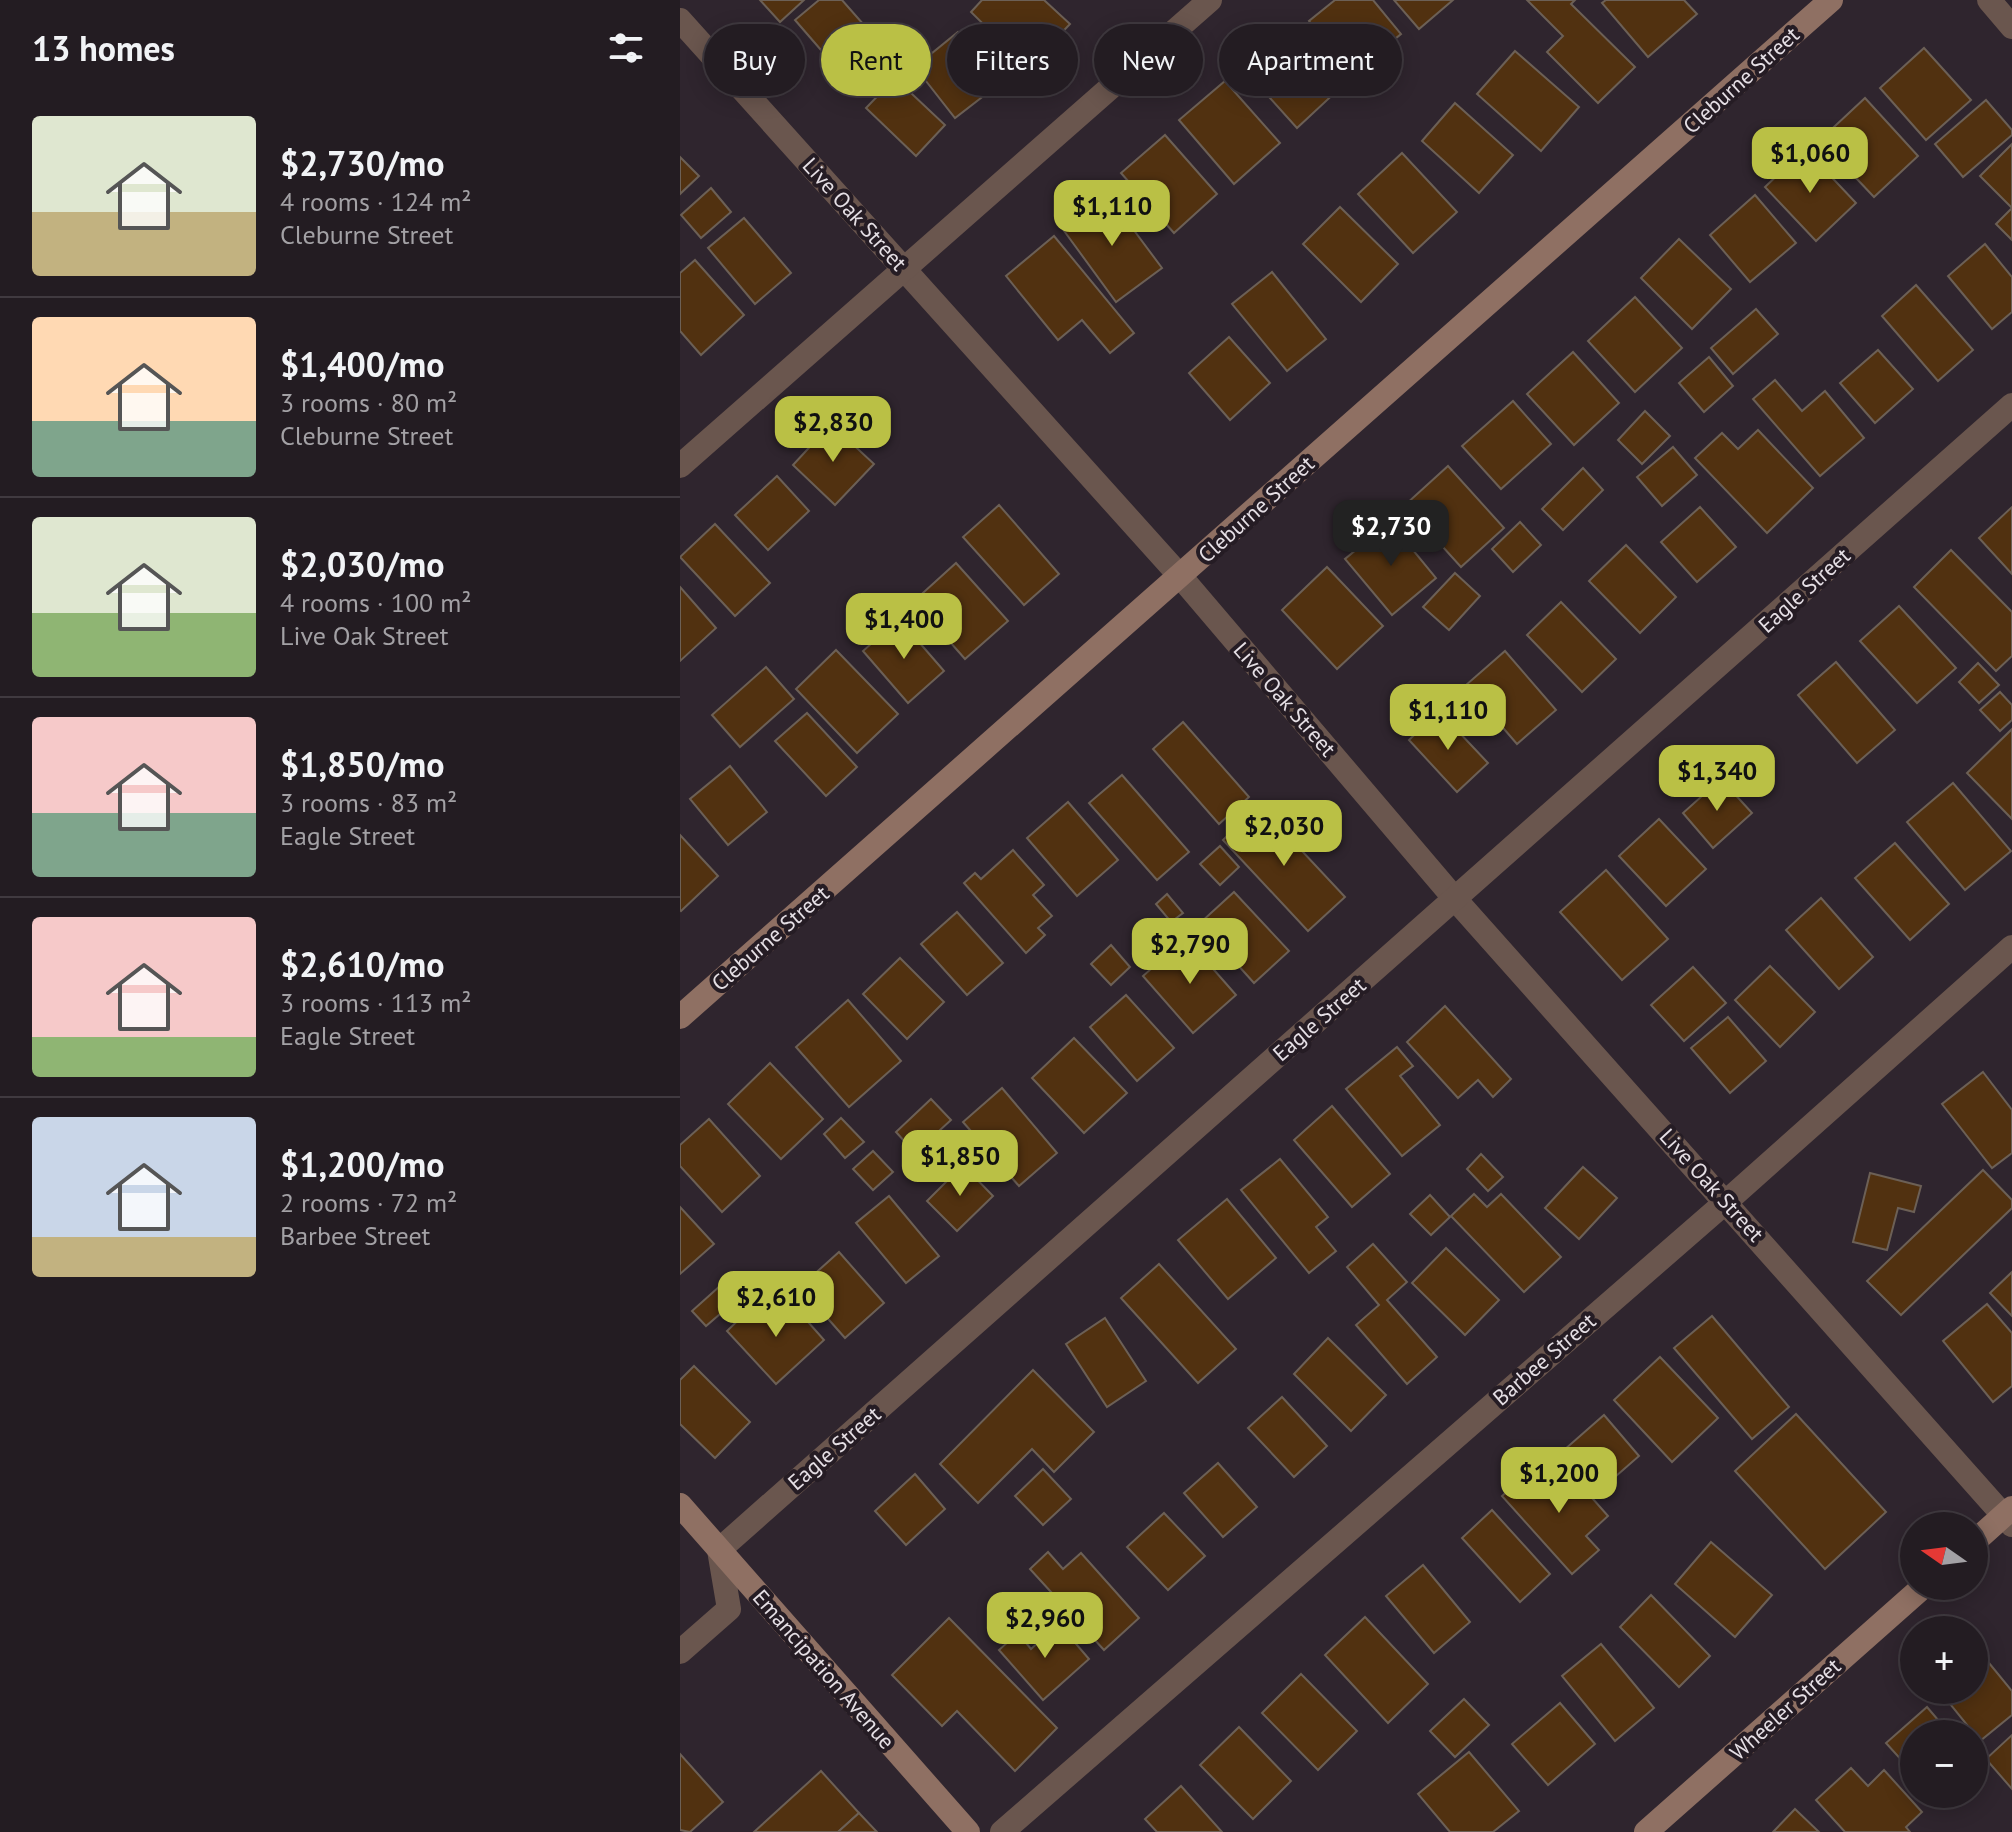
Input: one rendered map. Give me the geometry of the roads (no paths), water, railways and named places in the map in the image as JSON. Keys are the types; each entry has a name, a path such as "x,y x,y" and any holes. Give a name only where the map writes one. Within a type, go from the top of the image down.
{"main road":[{"name":"Cleburne Street","path":"680,1017 1831,0"},
{"name":"Emancipation Avenue","path":"680,1505 968,1832"},
{"path":"1988,1532 2009,1516"},
{"name":"Wheeler Street","path":"1646,1832 1908,1600"}],"street":[{"path":"680,466 1210,0"},
{"path":"1989,0 2012,27"},
{"name":"Live Oak Street","path":"680,20 1180,576 1455,899 2009,1516"},
{"name":"Eagle Street","path":"719,1550 2012,405"},
{"name":"Barbee Street","path":"1002,1832 1727,1201 2012,947"},
{"path":"680,1652 729,1609 719,1550"}]}
